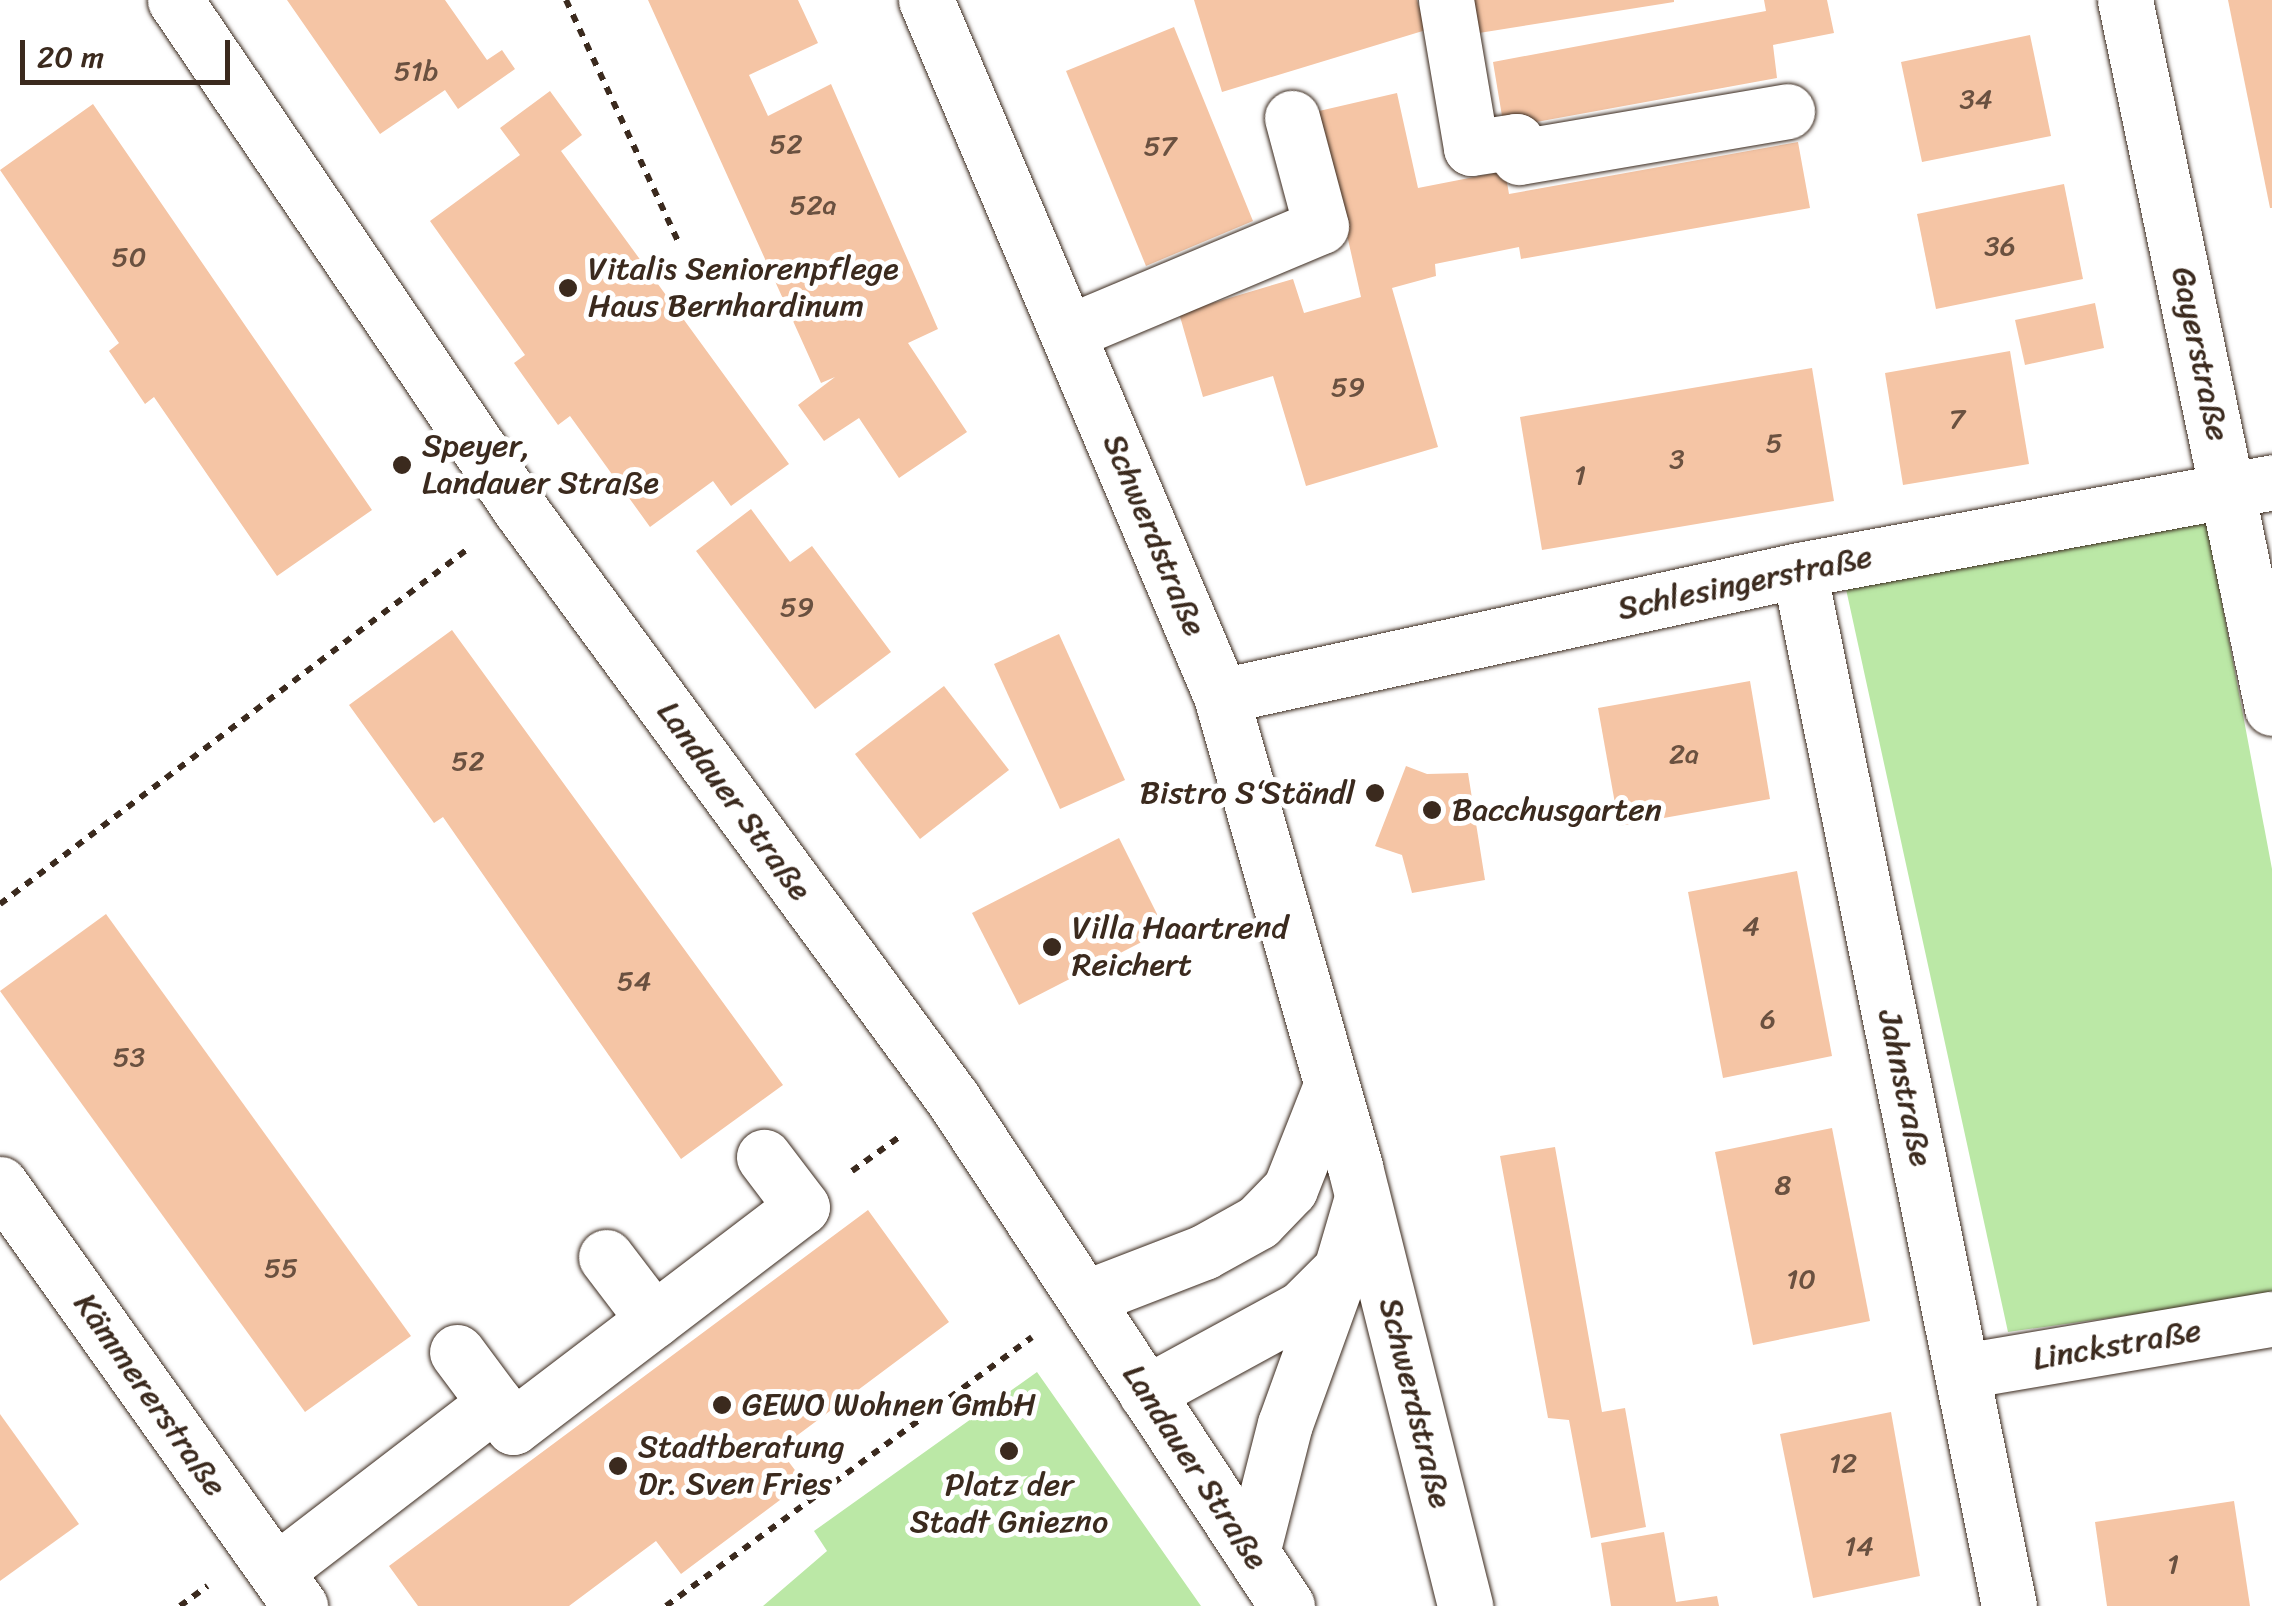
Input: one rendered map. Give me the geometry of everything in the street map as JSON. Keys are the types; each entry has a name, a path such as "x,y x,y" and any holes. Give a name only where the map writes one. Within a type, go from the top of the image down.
{"street":[{"name":"Landauer Straße","path":"175,0 520,509 953,1099 1287,1606"},
{"name":"Schwerdstraße","path":"928,0 1221,696 1361,1200 1466,1606"},
{"path":"1446,0 1471,148 1516,141 1519,156 1787,110"},
{"name":"Gayerstraße","path":"2125,0 2250,485 2272,708"},
{"path":"1069,332 1321,226 1292,118"},
{"name":"Schlesingerstraße","path":"1221,696 1799,570 2250,485"},
{"name":"Jahnstraße","path":"1799,570 2009,1606"},
{"path":"1085,1298 1204,1252 1258,1222 1290,1188 1330,1088"},
{"path":"456,1352 514,1427 802,1207 764,1157"},
{"name":"Kämmererstraße","path":"0,1184 288,1589"},
{"name":"Schwerdstraße","path":"1252,1553 1285,1424 1341,1269 1361,1200"},
{"path":"606,1258 654,1320"},
{"name":"Schwerdstraße","path":"1146,1393 1302,1308 1341,1269"},
{"name":"Linckstraße","path":"1963,1371 2272,1318"},
{"path":"288,1589 496,1403"}],"path":[{"path":"566,0 678,241"},
{"path":"0,904 520,509"},
{"path":"802,1207 953,1099"},
{"path":"666,1606 1085,1298"}],"green space":[{"path":"2206,518 2272,869 2272,1295 2008,1332 1846,589"},
{"name":"Platz der Stadt Gniezno","path":"1037,1372 1201,1606 763,1606 827,1551 814,1531"}],"building":[{"path":"287,0 445,0 487,60 502,50 515,69 458,109 445,90 380,134"},
{"path":"648,0 798,0 818,43 749,75 768,116 831,84 938,329 908,343 967,432 899,478 859,418 824,441 798,405 835,377 821,383"},
{"path":"1194,0 1417,0 1426,30 1222,92"},
{"path":"1474,0 1674,0 1674,2 1479,33"},
{"path":"1764,0 1827,0 1834,33 1773,45 1777,78 1504,128 1493,62 1766,11"},
{"path":"2228,0 2272,0 2272,208 2270,208"},
{"path":"1174,27 1253,221 1146,266 1066,71"},
{"path":"2030,35 2051,136 1922,162 1901,62"},
{"name":"Vitalis Seniorenpflege Haus Bernhardinum","path":"550,91 582,135 561,151 789,464 731,506 713,481 650,527 570,416 558,425 514,363 525,355 430,221 520,155 500,128"},
{"path":"1397,93 1418,188 1505,171 1509,194 1798,142 1810,208 1521,259 1519,247 1435,264 1436,276 1392,288 1438,447 1306,486 1273,376 1203,397 1179,313 1293,279 1304,313 1361,297 1319,111"},
{"path":"93,104 372,510 277,576 154,397 145,404 109,351 119,343 0,170"},
{"path":"2064,184 2083,279 1936,309 1917,214"},
{"path":"2095,303 2104,348 2025,365 2015,320"},
{"path":"2010,351 2029,464 1903,485 1885,373"},
{"path":"1812,368 1834,501 1542,550 1520,417"},
{"path":"751,509 790,562 812,546 891,652 815,709 696,551"},
{"path":"452,630 783,1085 681,1159 443,817 434,823 349,705"},
{"path":"1059,634 1125,780 1060,809 994,664"},
{"path":"1750,681 1770,799 1619,826 1598,708"},
{"path":"944,686 1009,770 920,839 855,754"},
{"name":"Bacchusgarten","path":"1406,766 1427,774 1468,773 1485,880 1412,893 1402,855 1375,846"},
{"path":"1119,838 1165,930 1019,1005 972,913"},
{"path":"1797,871 1832,1056 1723,1078 1688,892"},
{"path":"106,914 411,1336 305,1412 0,991"},
{"path":"1832,1128 1870,1321 1753,1345 1715,1152"},
{"path":"1555,1147 1602,1412 1625,1408 1646,1527 1591,1538 1569,1420 1548,1418 1500,1156"},
{"name":"GEWO Wohnen GmbH","path":"868,1210 949,1322 779,1449 804,1482 681,1574 656,1541 569,1606 418,1606 389,1566"},
{"path":"1891,1412 1920,1576 1813,1598 1780,1434"},
{"path":"0,1414 79,1524 0,1581"},
{"path":"2234,1501 2250,1606 2107,1606 2095,1522"},
{"path":"1664,1532 1676,1602 1717,1596 1719,1606 1611,1606 1601,1543"}],"place":[{"name":"Vitalis Seniorenpflege Haus Bernhardinum","path":"568,288"},
{"name":"Speyer, Landauer Straße","path":"402,465"},
{"name":"Bistro S‘Ständl","path":"1375,793"},
{"name":"Bacchusgarten","path":"1432,810"},
{"name":"Villa Haartrend Reichert","path":"1052,947"},
{"name":"GEWO Wohnen GmbH","path":"722,1405"},
{"name":"Platz der Stadt Gniezno","path":"1009,1451"},
{"name":"Stadtberatung Dr. Sven Fries","path":"618,1466"}]}
